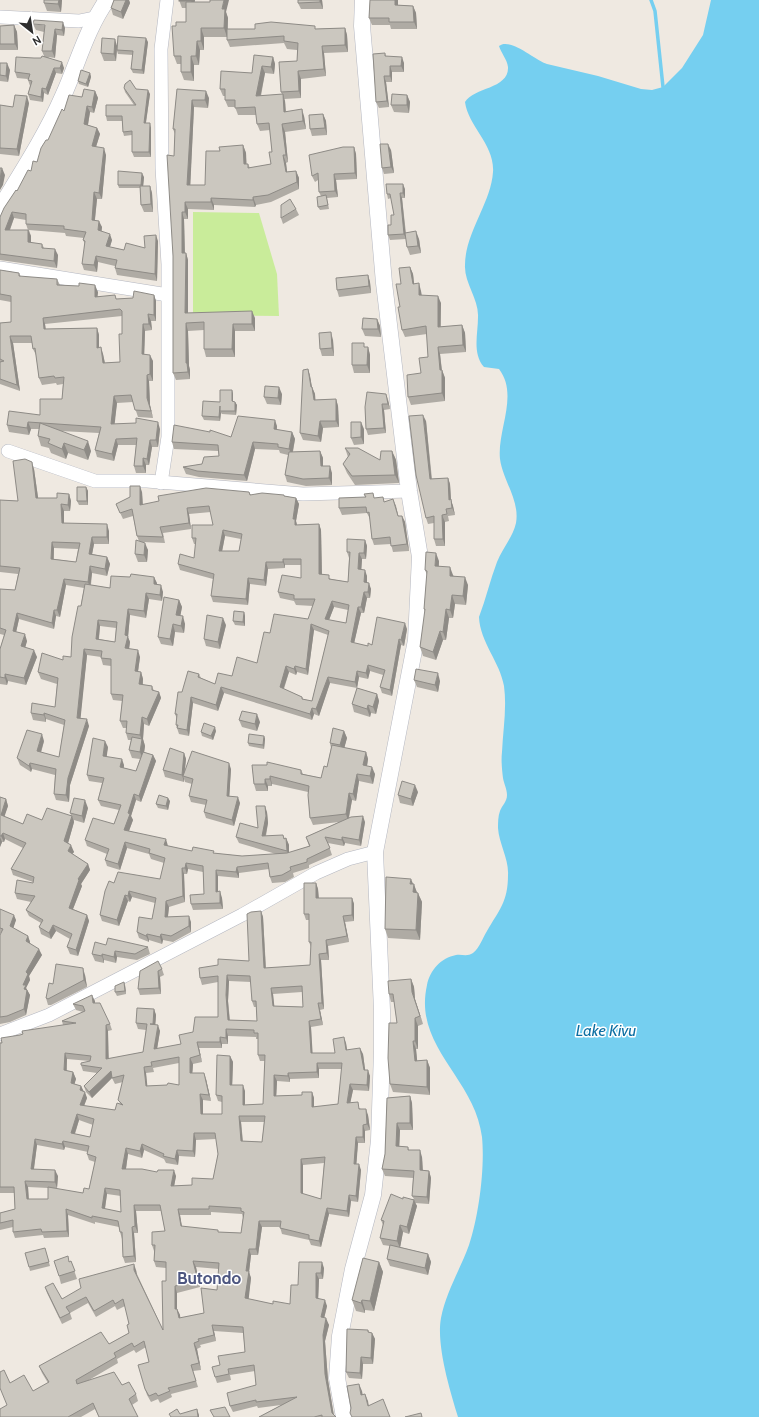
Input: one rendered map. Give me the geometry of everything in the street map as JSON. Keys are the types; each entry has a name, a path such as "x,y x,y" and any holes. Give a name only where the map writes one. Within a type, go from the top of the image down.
{"street":[{"path":"0,208 30,160 63,97 94,18 108,0"},
{"path":"161,483 168,437 168,264 162,168 161,49 167,0"},
{"path":"344,1417 337,1378 340,1336 353,1269 373,1195 379,1140 382,996 375,852 416,640 420,557 409,491 384,282 362,26 363,0"},
{"path":"0,17 79,21 94,18"},
{"path":"0,268 168,295"},
{"path":"8,450 95,481 161,483 302,494 409,491"},
{"path":"0,1034 49,1015 242,915 316,873 348,859 375,852"}],"green space":[{"path":"193,212 259,213 277,274 279,316 193,315"}],"water":[{"name":"Lake Kivu","path":"711,0 759,0 759,1417 458,1417 442,1354 440,1341 441,1318 446,1299 473,1233 482,1177 483,1149 477,1116 458,1079 436,1045 429,1027 425,1007 427,985 431,974 441,962 446,959 458,955 469,955 475,951 505,899 508,884 506,857 500,840 498,828 499,813 507,795 503,778 502,762 505,694 502,677 486,643 480,626 479,617 497,562 515,528 517,515 516,506 504,475 500,459 501,436 507,401 505,379 499,369 484,367 480,362 476,343 478,310 465,272 466,253 469,241 488,195 493,172 490,153 467,111 465,102 469,97 503,80 507,74 508,67 499,46 504,44 509,44 523,50 547,64 598,76 641,89 652,90 663,87 682,68 703,35"}],"building":[{"path":"44,0 59,0 58,4 44,3"},
{"path":"114,0 126,0 121,12 111,8"},
{"path":"191,0 191,1 179,1"},
{"path":"210,0 224,0 222,9 225,9 224,28 201,28 201,41 197,41 196,56 191,56 191,72 181,72 181,56 174,56 172,26 176,26 176,22 186,22 186,2 210,2"},
{"path":"298,0 320,0 320,2 298,3"},
{"path":"370,0 395,0 395,5 413,6 414,22 389,22 389,18 369,18"},
{"path":"34,20 63,22 62,30 55,29 52,51 42,51 45,25 33,24"},
{"path":"271,22 315,26 315,29 345,28 345,45 322,46 324,69 298,71 299,91 281,92 279,62 297,61 298,43 284,41 284,36 227,40 227,29 255,29 255,24"},
{"path":"14,25 15,44 0,44 0,26"},
{"path":"118,36 146,38 142,70 131,69 133,51 117,50"},
{"path":"102,38 115,39 114,54 101,53"},
{"path":"385,53 385,56 402,57 401,66 390,66 390,76 384,76 387,101 376,102 373,54"},
{"path":"254,55 273,57 271,67 262,66 256,96 283,94 284,112 302,109 303,121 282,124 286,155 283,155 286,172 296,171 297,182 268,195 253,197 253,200 211,198 211,202 185,202 185,212 182,212 182,253 186,253 185,313 252,311 252,324 233,324 232,349 204,349 204,322 186,323 186,363 188,372 173,373 173,256 167,155 174,156 175,129 173,129 177,89 206,91 205,100 192,100 187,185 205,185 206,151 220,151 219,147 243,145 244,164 248,164 248,168 271,164 269,152 272,152 269,123 257,124 255,107 235,108 235,100 225,100 225,89 220,89 221,71 252,73"},
{"path":"42,56 62,62 60,68 54,68 46,89 42,88 41,97 28,94 32,81 28,80 30,74 15,72 16,57 41,58"},
{"path":"0,63 7,63 6,76 0,75"},
{"path":"81,70 90,73 86,84 78,81"},
{"path":"130,80 136,89 148,90 144,123 150,123 149,152 132,152 132,131 123,132 122,116 106,116 106,105 136,105 124,88 125,84"},
{"path":"84,89 95,91 92,107 87,106 84,124 97,128 92,146 104,148 99,193 94,192 92,220 99,221 98,230 110,234 106,246 124,250 126,243 145,248 144,236 156,235 155,274 115,268 117,260 96,256 94,265 82,264 85,241 83,240 86,232 64,229 64,226 26,224 26,214 12,212 5,230 28,230 28,242 42,244 42,248 55,249 54,261 0,254 0,217 4,208 16,190 17,191 28,170 31,171 33,161 37,162 41,148 46,140 48,140 62,109 64,111 69,95 82,97"},
{"path":"392,94 407,95 407,105 391,105"},
{"path":"15,95 27,96 17,149 0,148 0,105 13,107"},
{"path":"323,114 325,128 310,129 309,115"},
{"path":"380,144 388,144 391,167 382,168"},
{"path":"343,147 354,147 355,173 334,174 335,191 319,192 318,173 312,176 309,155"},
{"path":"0,168 2,168 0,179"},
{"path":"118,171 142,173 141,185 118,185"},
{"path":"386,184 403,184 403,193 400,193 404,234 388,235 388,225 391,225 391,215 394,215 390,194 387,194"},
{"path":"140,186 150,186 151,204 141,205"},
{"path":"326,195 328,205 318,207 317,197"},
{"path":"290,199 296,209 281,218 281,205"},
{"path":"416,231 418,246 407,247 405,233"},
{"path":"410,267 413,284 419,283 419,295 438,296 438,327 462,325 463,345 438,347 440,370 442,370 442,393 408,397 407,375 421,373 419,358 428,357 426,326 402,330 396,284 401,284 399,268"},
{"path":"0,270 19,273 19,276 57,279 57,285 79,286 79,283 95,285 95,297 115,295 116,299 133,298 134,291 154,295 154,315 148,314 149,324 143,324 142,354 150,355 150,374 147,375 147,398 151,411 135,410 131,395 114,396 111,424 136,423 136,418 158,422 156,440 150,440 147,459 143,458 143,466 134,466 137,438 116,439 112,454 95,450 101,427 28,422 27,428 7,425 9,411 40,415 40,399 62,399 64,377 55,378 54,376 39,378 35,348 33,349 31,336 10,336 17,385 0,379 0,362 4,361 0,359 0,323 11,322 11,296 0,294","holes":["120,309 122,311 122,334 119,334 120,362 103,363 101,347 97,348 97,328 44,329 43,318"]},
{"path":"368,275 369,286 337,290 336,278"},
{"path":"363,318 377,319 378,329 362,329"},
{"path":"331,332 332,348 320,349 319,333"},
{"path":"352,343 364,343 364,347 368,347 367,365 352,365"},
{"path":"308,369 314,400 336,399 336,421 320,421 318,436 300,433 303,370"},
{"path":"265,386 279,387 278,398 264,397"},
{"path":"220,390 232,390 232,401 235,402 235,411 220,411 220,406 219,417 202,416 203,401 220,402"},
{"path":"367,392 386,394 388,404 382,404 384,428 366,429 365,407"},
{"path":"423,415 430,479 448,478 449,500 451,499 452,508 446,509 447,514 442,515 443,539 434,539 434,516 426,518 416,475 409,416"},
{"path":"238,416 275,420 274,429 292,432 289,449 278,447 278,444 253,442 244,475 197,471 183,467 202,464 204,457 219,456 218,445 172,442 174,425 210,432 210,430 231,437"},
{"path":"351,422 361,422 361,437 351,438"},
{"path":"40,423 88,441 84,450 64,443 62,449 48,443 50,439 38,436"},
{"path":"345,448 358,448 380,460 381,451 392,451 395,475 352,476 343,464 350,454"},
{"path":"320,451 321,466 330,466 329,478 303,479 285,475 289,452"},
{"path":"25,459 32,462 36,498 57,498 57,493 69,494 68,505 61,504 62,523 107,524 107,537 92,537 89,554 107,557 105,569 90,566 88,582 64,579 57,610 54,610 52,623 17,613 13,631 25,634 21,646 34,650 24,678 5,674 5,678 0,677 0,649 6,630 0,628 0,589 15,590 20,568 0,566 0,500 18,501 13,461","holes":["52,542 80,543 76,562 51,559"]},
{"path":"130,486 140,486 140,505 159,501 158,496 206,488 249,492 250,495 262,493 284,495 296,498 293,519 295,519 295,525 319,524 319,574 329,575 329,579 348,582 350,552 347,552 347,539 365,540 364,553 359,553 358,569 365,570 364,582 369,583 368,592 364,592 361,607 358,607 351,642 368,646 368,643 372,645 377,617 405,623 401,640 399,639 390,690 380,687 385,670 368,665 366,673 357,671 355,682 328,677 316,709 312,708 310,714 221,687 216,705 191,697 187,730 177,728 177,714 175,714 178,692 182,692 188,671 199,674 198,677 215,684 218,673 232,676 237,657 257,663 264,632 270,633 274,614 308,619 315,599 294,599 294,595 278,592 282,575 301,578 301,559 283,559 283,562 266,562 264,580 248,578 246,599 211,596 214,574 178,564 180,554 194,558 196,538 192,538 192,525 213,525 209,506 187,508 189,523 160,527 163,537 137,536 132,509 120,513 116,504 130,497","holes":["223,530 242,534 239,551 219,551","332,601 349,605 346,623 325,619","311,624 329,631 312,701 302,699 302,697 280,687 286,666 294,669 295,666 306,669"]},
{"path":"77,487 86,487 87,501 77,501"},
{"path":"373,493 374,498 383,497 384,502 393,499 398,516 402,516 407,544 391,546 390,537 372,539 369,512 367,513 366,507 339,508 339,498 366,497 364,494"},
{"path":"136,540 145,543 144,555 135,554"},
{"path":"426,552 436,553 435,566 450,567 450,576 465,577 463,596 452,595 450,610 446,609 443,632 440,631 433,652 420,647 425,609 427,571 425,570"},
{"path":"131,574 154,577 154,584 161,585 160,595 146,593 144,611 128,609 125,635 128,636 125,648 138,650 135,671 141,672 139,684 152,686 152,690 159,692 147,719 142,717 140,735 126,733 127,721 120,721 123,695 111,694 111,659 101,658 102,651 84,649 77,718 87,719 68,778 66,795 54,794 56,769 30,763 29,766 17,758 27,730 42,734 37,751 59,757 65,720 44,713 44,715 31,713 32,703 55,707 58,678 38,672 42,653 63,660 63,656 71,657 72,637 78,606 81,606 85,584 110,588 111,576 130,577","holes":["98,620 117,622 115,642 96,639"]},
{"path":"164,597 179,600 176,615 183,616 181,626 173,624 170,639 158,637"},
{"path":"234,611 244,612 243,622 233,621"},
{"path":"207,615 223,618 218,642 204,639"},
{"path":"416,669 438,673 435,685 414,680"},
{"path":"357,688 377,694 373,707 368,705 367,709 352,704"},
{"path":"242,711 257,714 255,724 239,720"},
{"path":"204,723 215,727 211,736 201,732"},
{"path":"333,728 344,731 340,745 330,743"},
{"path":"249,734 264,736 263,745 248,743"},
{"path":"132,737 142,739 140,752 129,750"},
{"path":"93,738 105,741 103,756 122,759 120,767 136,771 143,752 153,755 139,796 134,794 128,813 130,814 124,830 166,839 164,845 192,851 193,847 214,851 213,853 242,856 287,853 310,846 306,837 351,817 363,816 359,840 342,837 342,840 325,837 330,848 307,859 307,862 290,867 291,870 282,875 270,877 268,863 237,867 236,872 216,870 216,892 220,891 220,903 191,904 190,895 204,894 203,866 186,863 185,868 182,868 183,896 166,901 165,917 189,916 189,926 171,936 161,934 160,937 147,934 146,936 137,932 139,917 152,919 156,898 129,891 128,896 125,895 117,920 100,915 105,891 109,881 114,883 118,872 160,879 165,858 149,853 150,849 125,842 118,864 105,860 109,849 85,840 93,818 114,824 121,805 98,800 104,778 87,775"},
{"path":"332,745 366,752 363,765 372,767 370,776 357,774 353,794 349,793 346,814 310,818 308,795 309,786 270,776 270,779 265,779 265,784 254,784 252,765 267,765 267,762 301,770 301,774 321,778 324,766 327,767"},
{"path":"170,748 184,753 182,775 163,770"},
{"path":"192,751 229,763 227,796 238,797 232,820 204,812 207,800 189,796 193,779 183,776"},
{"path":"402,781 415,785 411,799 398,795"},
{"path":"159,795 168,798 166,806 156,804"},
{"path":"0,797 6,799 1,815 23,824 27,814 42,820 47,808 72,816 64,841 71,845 68,851 88,864 78,879 79,880 69,908 87,915 76,950 67,947 72,934 53,925 49,933 39,927 43,920 26,910 35,896 15,893 17,880 33,883 34,877 11,869 26,843 3,833 0,836"},
{"path":"74,798 85,800 82,816 70,813"},
{"path":"256,806 265,806 266,816 262,836 283,835 284,839 286,838 287,851 236,837 240,823 258,828"},
{"path":"386,877 411,879 410,884 414,884 413,892 418,893 416,930 385,929"},
{"path":"304,883 316,883 316,898 352,898 352,915 343,916 347,936 326,940 327,953 319,954 322,1003 318,1003 321,1019 309,1021 311,1053 335,1053 333,1039 344,1037 346,1050 360,1048 364,1070 368,1070 367,1085 350,1084 347,1103 358,1102 359,1109 366,1109 367,1124 363,1125 363,1137 356,1137 354,1164 359,1164 356,1196 349,1195 347,1211 327,1208 319,1241 309,1239 309,1235 280,1228 281,1221 259,1221 256,1249 249,1249 246,1271 249,1271 245,1298 273,1304 273,1301 290,1304 291,1285 298,1285 299,1262 322,1262 321,1273 316,1273 316,1298 325,1300 321,1317 326,1318 323,1335 325,1374 332,1413 336,1417 322,1417 322,1415 314,1417 259,1417 297,1397 256,1402 256,1400 230,1406 227,1393 256,1385 254,1365 228,1369 229,1374 215,1377 212,1367 220,1365 218,1356 245,1352 243,1327 212,1325 214,1335 198,1339 199,1341 194,1343 199,1363 191,1365 196,1381 168,1388 170,1391 158,1396 156,1393 149,1396 145,1389 138,1365 149,1362 144,1341 134,1347 132,1343 114,1353 116,1357 76,1380 77,1384 114,1372 122,1385 129,1382 136,1394 129,1399 138,1417 99,1417 93,1403 68,1417 0,1417 0,1409 7,1405 0,1388 0,1372 4,1370 10,1383 24,1375 33,1391 49,1382 39,1366 101,1332 109,1344 129,1333 127,1325 129,1324 123,1299 115,1304 113,1300 94,1311 86,1297 66,1307 70,1313 60,1318 45,1287 53,1283 62,1299 81,1288 79,1279 134,1264 134,1270 163,1330 162,1281 166,1281 166,1262 154,1261 155,1245 152,1245 152,1232 165,1231 160,1205 134,1205 135,1226 132,1227 134,1256 123,1257 122,1232 120,1232 118,1221 92,1216 92,1218 66,1209 67,1231 42,1232 41,1229 13,1232 13,1220 0,1223 0,1213 15,1209 14,1187 0,1187 1,1038 23,1034 22,1031 76,1023 62,1021 85,1011 83,1006 73,1004 92,995 93,1003 100,1003 110,1024 106,1025 106,1059 143,1052 147,1024 136,1023 137,1008 154,1009 153,1024 150,1024 158,1025 154,1049 181,1044 179,1035 193,1032 195,1017 218,1017 218,976 200,978 199,968 218,965 218,959 249,961 247,914 261,911 264,968 310,965 311,942 309,942 309,914 304,914","holes":["227,975 250,976 252,1001 256,1001 257,1021 228,1020 226,995","302,986 303,1007 273,1006 271,988","226,1029 254,1030 254,1033 258,1033 258,1055 265,1055 263,1104 243,1105 243,1085 230,1085 230,1056 217,1055 216,1095 222,1096 222,1114 201,1114 200,1094 209,1095 204,1073 190,1073 190,1058 200,1055 197,1042 220,1042 220,1037 226,1038","65,1053 91,1056 90,1061 81,1063 81,1065 102,1068 84,1086 89,1092 111,1071 112,1078 124,1075 118,1100 123,1105 117,1103 115,1110 80,1105 85,1092 80,1090 81,1086 71,1083 73,1072 64,1070","179,1057 179,1085 168,1083 167,1085 146,1086 144,1067 152,1066 151,1062","317,1063 342,1063 338,1104 312,1107 312,1092 302,1092 302,1095 274,1096 274,1075 288,1076 288,1073 317,1072","77,1114 94,1119 90,1137 71,1133","239,1116 265,1116 262,1142 241,1141","194,1133 215,1133 218,1154 213,1179 192,1178 192,1185 171,1186 174,1170 158,1170 157,1172 142,1169 122,1169 126,1148 140,1151 142,1144 164,1154 163,1156 175,1159 177,1150 193,1151","35,1139 62,1144 63,1141 89,1146 87,1154 96,1157 89,1189 84,1188 83,1193 48,1187 48,1199 27,1199 25,1181 55,1182 55,1170 31,1169","325,1157 321,1199 301,1193 301,1159","105,1188 120,1190 121,1212 102,1208","209,1206 241,1208 241,1211 244,1212 241,1233 218,1232 218,1230 181,1226 178,1209 209,1209","193,1261 219,1263 217,1290 201,1288 204,1313 179,1318 177,1309 175,1309 175,1286 198,1281"]},
{"path":"0,909 14,915 10,926 28,936 26,941 39,949 26,972 28,974 23,985 26,985 24,989 27,990 24,1009 7,1016 0,1017 0,935 3,929 0,928"},
{"path":"108,938 148,947 135,954 115,951 114,957 102,954 102,956 92,954 95,942 106,945"},
{"path":"158,961 162,969 158,971 159,988 138,989 140,971"},
{"path":"56,964 83,968 84,980 48,999 46,998 49,983 53,984"},
{"path":"411,979 412,992 420,1016 415,1018 415,1041 413,1041 415,1061 427,1060 427,1087 390,1084 388,1058 389,1023 397,1023 393,994 389,994 388,981"},
{"path":"124,982 125,991 115,992 115,986"},
{"path":"410,1096 410,1123 397,1123 396,1146 408,1147 408,1150 420,1150 420,1170 429,1171 427,1197 412,1196 414,1171 382,1169 385,1154 387,1098"},
{"path":"391,1194 403,1199 403,1197 414,1200 407,1227 400,1225 397,1241 380,1238 384,1221 381,1220"},
{"path":"390,1245 428,1254 425,1268 387,1259"},
{"path":"45,1248 49,1262 29,1267 25,1253"},
{"path":"68,1256 69,1262 71,1261 75,1271 59,1276 54,1261"},
{"path":"363,1258 379,1262 370,1301 362,1300 361,1303 352,1300"},
{"path":"347,1329 368,1330 368,1332 372,1333 371,1358 361,1357 360,1373 346,1372"},
{"path":"359,1384 361,1395 365,1394 368,1406 383,1399 390,1417 352,1417 350,1413 351,1408 347,1386"},
{"path":"225,1407 230,1417 214,1417 210,1410"},
{"path":"177,1409 180,1414 197,1409 198,1417 171,1417 169,1414"},
{"path":"421,1413 422,1417 405,1417"}],"waterway":[{"path":"651,0 655,11 663,87"}],"district":[{"name":"Butondo","path":"209,1278"}]}
